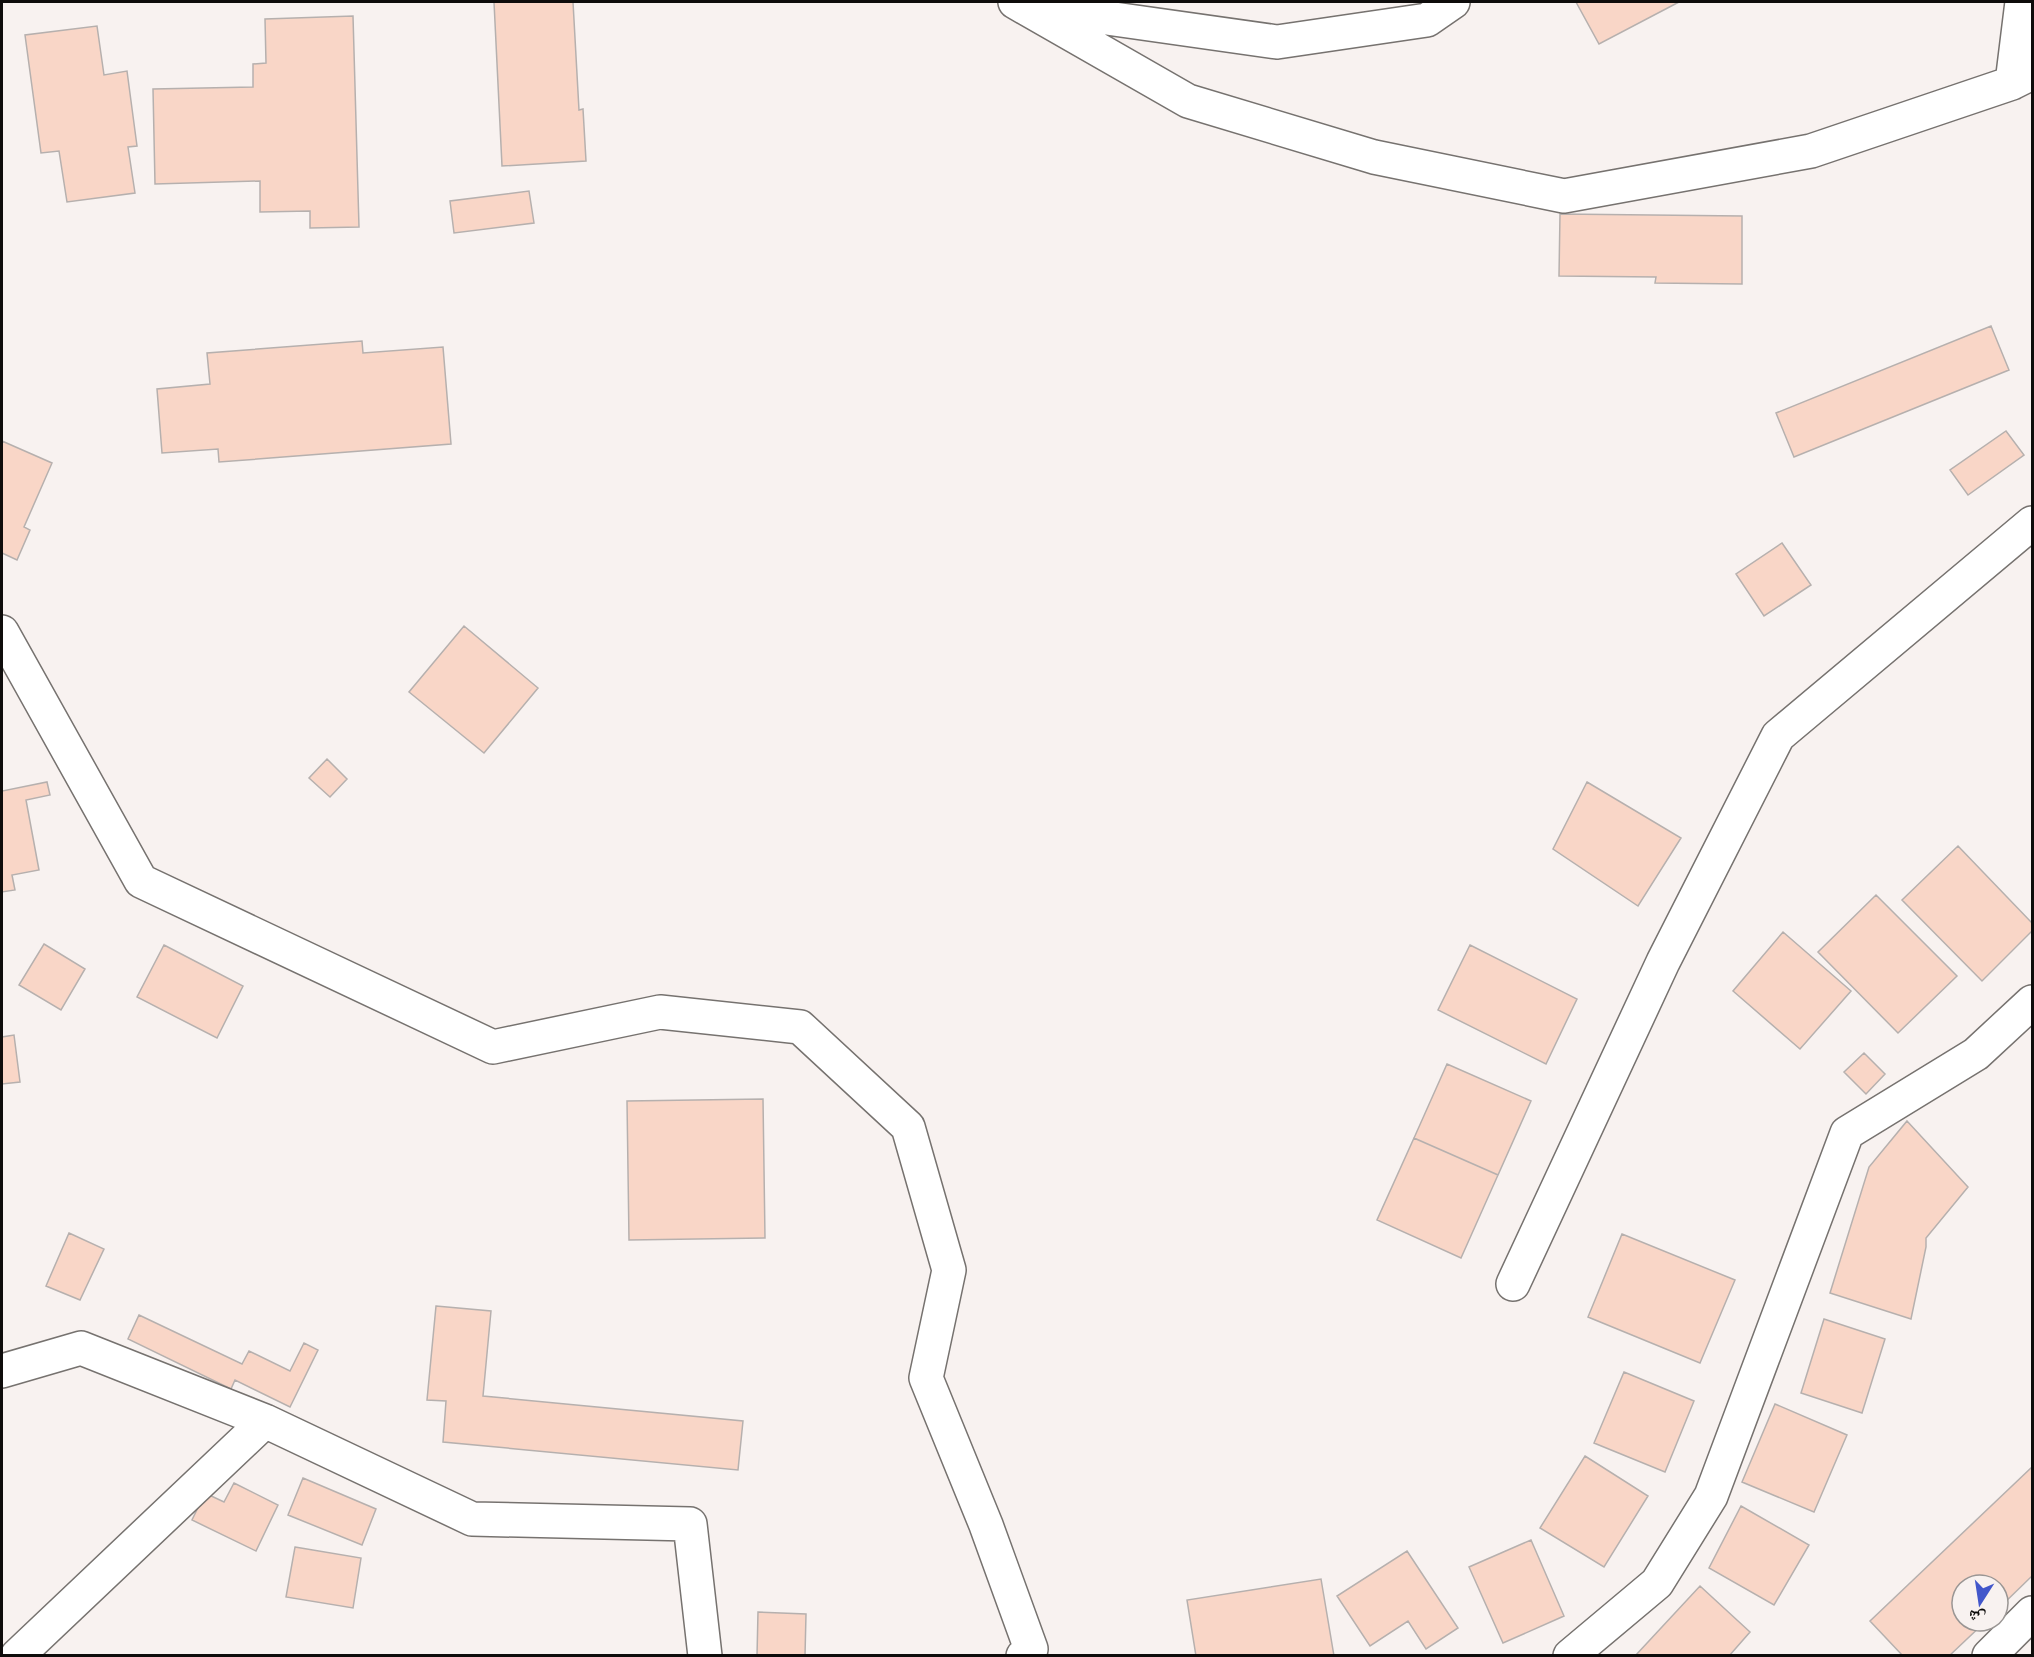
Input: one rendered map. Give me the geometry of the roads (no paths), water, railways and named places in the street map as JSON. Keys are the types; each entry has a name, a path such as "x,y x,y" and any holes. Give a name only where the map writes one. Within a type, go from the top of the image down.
{"street":[{"path":"1021,4 1277,42 1427,20 1453,2"},
{"path":"1021,4 1188,101 1374,157 1564,196 1811,151 2022,78 2022,2"},
{"path":"1513,1284 1663,962 1778,736 2032,523"},
{"path":"2,632 141,881 493,1047 660,1012 800,1027 908,1127 949,1270 926,1378 986,1525 1031,1649 1023,1656"},
{"path":"1570,1656 1657,1583 1711,1496 1847,1133 1976,1054 2032,1002"},
{"path":"2,1371 81,1348 265,1421 472,1519 690,1524 705,1656"},
{"path":"17,1656 265,1421"},
{"path":"1989,1656 2032,1613"}]}
